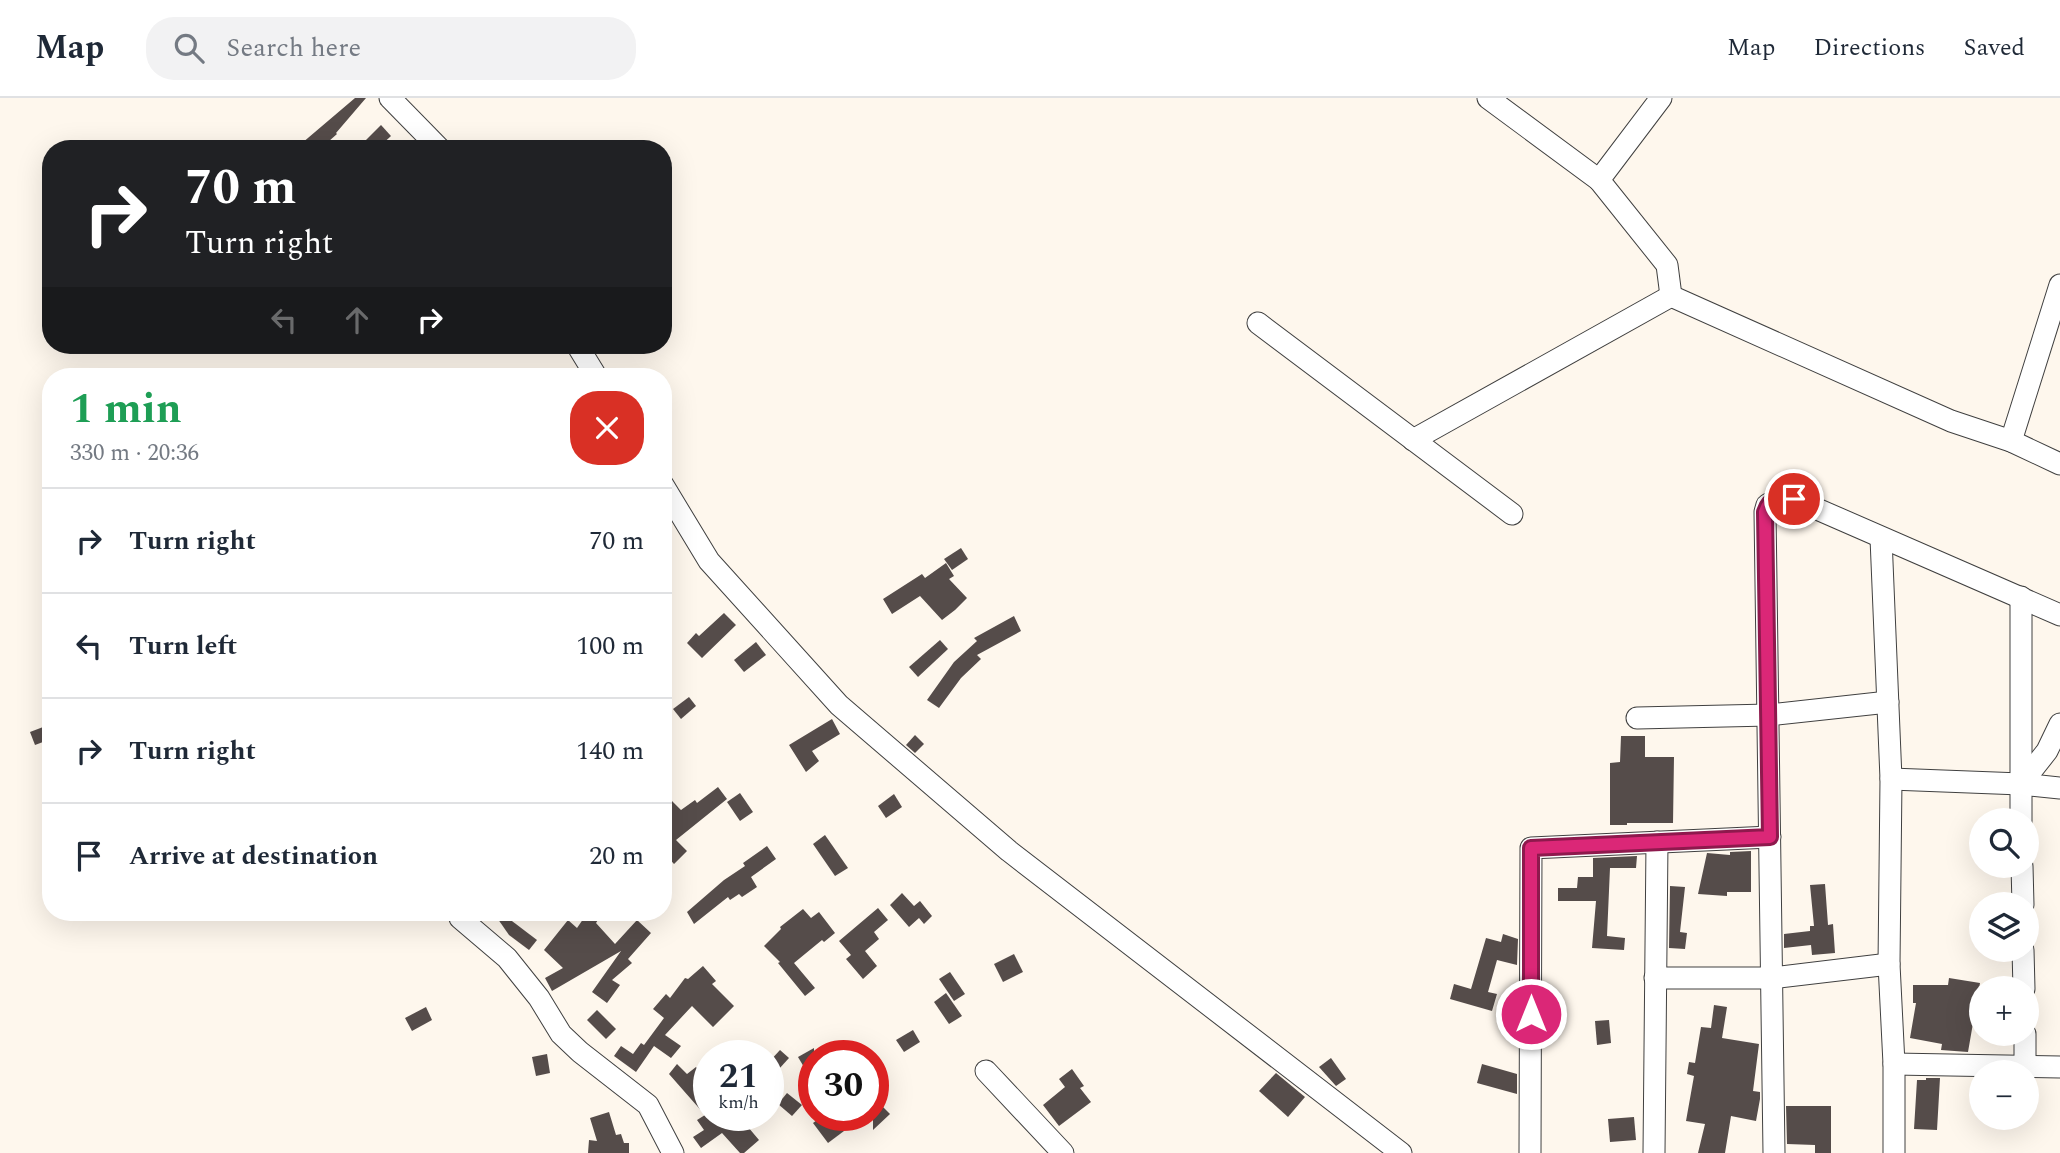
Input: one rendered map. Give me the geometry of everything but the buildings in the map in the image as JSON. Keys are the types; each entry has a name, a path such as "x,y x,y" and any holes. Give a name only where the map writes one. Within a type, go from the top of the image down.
{"street":[{"path":"390,98 431,140"},
{"path":"1488,98 1600,180 1667,265 1671,296"},
{"path":"1600,180 1661,98"},
{"path":"2011,442 2056,315 2060,285"},
{"path":"1413,440 1671,296"},
{"path":"1671,296 1951,421 2011,442 2060,464"},
{"path":"1258,323 1512,514"},
{"path":"1774,1153 1767,505 1780,497 1794,499 2060,615"},
{"path":"672,500 709,561 839,705 1009,851 1401,1153"},
{"path":"1881,538 1891,779 1889,964 1894,1064 1894,1153"},
{"path":"2021,597 2021,808"},
{"path":"1637,718 1769,715 1888,702"},
{"path":"2021,784 2048,751 2060,724"},
{"path":"1891,779 2060,788"},
{"path":"1531,1153 1531,848 1770,837"},
{"path":"1654,1153 1657,842"},
{"path":"464,921 507,958 539,998 561,1034 648,1105 673,1153"},
{"path":"1655,978 1772,978 1889,964"},
{"path":"1894,1064 1969,1065"},
{"path":"2039,1066 2060,1067"},
{"path":"986,1071 1063,1153"}],"route":[{"path":"1531,1014 1531,848 1770,837 1765,512 1767,505 1773,500 1780,497 1794,499"}]}
